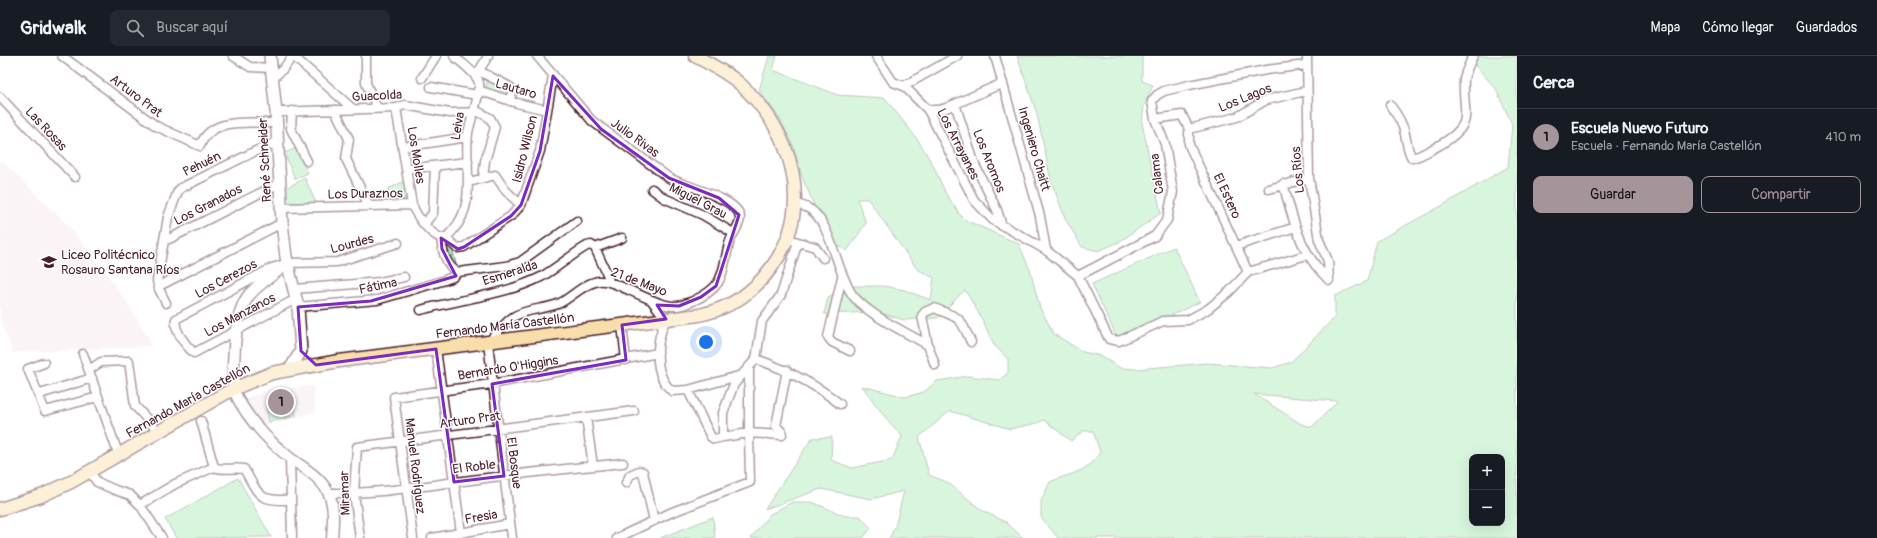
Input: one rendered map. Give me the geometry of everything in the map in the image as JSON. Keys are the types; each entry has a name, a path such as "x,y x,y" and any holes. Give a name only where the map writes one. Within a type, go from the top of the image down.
{"main road":[{"name":"René Schneider","path":"270,56 277,117 282,223 288,263 296,298 301,351"},
{"name":"Fernando María Castellón","path":"0,509 41,496 90,472 233,389 263,376 290,369 316,365 714,312 740,299 755,287 793,241 796,204 795,186 788,156 780,136 768,116 754,98 738,82 695,56"},
{"path":"233,389 236,331 248,297 288,263"},
{"path":"290,369 301,351 316,365"}],"street":[{"name":"Arturo Prat","path":"62,56 156,126 200,146"},
{"path":"233,56 250,67 273,73 283,69 293,56 353,109"},
{"path":"366,56 366,83 377,108"},
{"path":"422,78 436,56"},
{"path":"454,56 477,74 510,86 512,92 510,101"},
{"path":"477,74 488,56"},
{"name":"Julio Rivas","path":"538,56 552,76 582,111 601,128 669,178 682,185 719,198 733,206 738,212"},
{"name":"Los Arrayanes","path":"876,56 893,82 904,86 928,110 974,200 993,220 1046,250 1078,276"},
{"path":"904,86 957,56"},
{"name":"Ingeniero Chaitt","path":"995,56 1040,216 1046,250"},
{"path":"1390,105 1396,113 1404,132 1406,148 1412,158 1420,156 1454,136 1463,127 1466,118 1464,78 1473,56"},
{"name":"Los Ríos","path":"1306,60 1309,178 1319,240 1328,261 1329,280 1317,269 1307,255"},
{"name":"Calama","path":"1078,276 1155,236 1167,220 1173,192 1165,144 1155,119 1152,101 1157,94 1189,85 1266,70 1306,60"},
{"name":"Leiva","path":"443,238 456,228 461,218 469,182 467,138 472,112 478,93 479,82 477,74"},
{"name":"Isidro Wilson","path":"443,238 457,248 464,247 511,216 521,205 540,151 552,76"},
{"path":"928,110 939,110 1003,83"},
{"name":"Lautaro","path":"431,87 478,93 547,110"},
{"name":"Los Lagos","path":"1189,129 1237,117 1266,100 1306,91"},
{"name":"Las Rosas","path":"0,97 75,177"},
{"name":"Los Aromos","path":"955,104 975,165 997,210 1002,226"},
{"name":"Guacolda","path":"200,146 207,134 227,124 277,117 292,111 396,108 405,105 450,113 472,112 487,116 495,127 485,162 484,178"},
{"name":"Los Molles","path":"396,108 412,205"},
{"path":"335,110 349,139 346,159 369,206"},
{"path":"292,111 292,128 307,161"},
{"path":"1155,119 1182,115 1189,129"},
{"name":"El Estero","path":"1189,129 1189,145 1248,272"},
{"path":"402,147 467,138"},
{"name":"Pehuén","path":"166,303 157,281 168,217 178,191 181,188 266,146 278,143"},
{"path":"406,170 468,162"},
{"path":"424,223 433,213 435,166"},
{"path":"469,182 495,175 506,190 521,205"},
{"path":"1269,189 1309,178"},
{"name":"Los Granados","path":"169,239 280,183"},
{"path":"1078,276 1109,339 1119,341 1163,321 1188,320 1208,310 1229,292 1248,272 1307,255 1296,227 1283,184"},
{"name":"Miguel Grau","path":"652,189 664,198 703,215 733,233"},
{"path":"796,204 808,208 822,224 838,260 842,277 855,298 879,317 928,346"},
{"name":"Los Duraznos","path":"282,208 412,205 416,214 436,236 443,238"},
{"name":"21 de Mayo","path":"488,343 510,319 518,314 560,303 594,282 608,282 664,305 674,307 702,297 713,290 724,270 728,247 739,220 738,212"},
{"path":"443,238 442,249 449,264 458,272 506,266 520,262 577,221"},
{"path":"164,284 282,223"},
{"path":"1236,246 1296,227"},
{"name":"Esmeralda","path":"421,310 503,290 536,279 583,248 591,246 595,248 622,238"},
{"path":"723,437 723,413 734,384 756,359 762,321 781,295 793,241 815,247 823,258"},
{"name":"Lourdes","path":"288,263 337,262 398,243"},
{"path":"595,248 608,276 608,282"},
{"name":"Los Cerezos","path":"194,353 188,347 177,330 175,323 176,318 266,271 288,263"},
{"name":"Fátima","path":"296,298 378,300 429,286 450,278 458,272"},
{"path":"296,298 404,277"},
{"path":"842,277 828,337 832,342 850,351"},
{"name":"Los Manzanos","path":"194,353 296,298"},
{"path":"650,299 666,319 659,337 658,353 660,368 667,387 672,392 688,390 742,375"},
{"path":"935,365 928,346 922,316 930,309 934,308 960,320 971,342"},
{"path":"622,325 626,360"},
{"name":"El Bosque","path":"488,343 512,538"},
{"path":"436,349 461,533"},
{"name":"Bernardo O'Higgins","path":"394,397 492,384 658,353"},
{"path":"83,354 119,456"},
{"path":"756,359 787,370 821,389 840,404"},
{"path":"89,370 101,362 129,361 135,406 159,432"},
{"path":"44,363 28,369 40,394 45,411 98,397"},
{"path":"617,538 654,521 750,482 749,367"},
{"path":"688,390 711,437 714,439 749,434 782,435 781,431 776,426 787,370"},
{"path":"40,394 92,378"},
{"path":"233,389 242,407 269,440 290,458 314,474 329,493 333,515 332,538"},
{"name":"Manuel Rodríguez","path":"394,397 413,538"},
{"name":"Arturo Prat","path":"357,447 634,411"},
{"path":"586,417 592,466"},
{"path":"201,422 214,467 219,470 233,467 244,469 259,495 270,501 291,500"},
{"name":"Miramar","path":"357,447 354,493 360,538"},
{"path":"290,458 292,538"},
{"name":"El Roble","path":"329,493 406,490 454,482 623,463"},
{"path":"140,505 175,484 214,467"},
{"path":"626,484 630,475 639,471 643,472 654,521"},
{"path":"90,472 97,482 115,490 130,494 140,505 162,538"},
{"name":"Fresia","path":"432,538 510,524"}],"highlighted area":[{"path":"553,76 601,129 669,178 719,198 739,215 716,286 701,297 679,306 657,305 666,319 622,325 626,360 492,384 504,476 454,482 436,349 316,365 301,351 298,307 371,301 456,276 442,249 441,238 458,249 464,247 511,216 521,205 540,151"}],"shaded area":[{"name":"Liceo Politécnico Rosauro Santana Ríos","path":"0,159 70,227 124,297 149,338 150,346 13,353 0,319"},
{"path":"313,386 316,412 262,425 246,406 247,398 264,391"}],"green space":[{"path":"769,56 777,56 773,70 838,95 885,98 918,140 933,165 946,194 963,219 1019,244 1030,270 1040,308 1054,334 1083,352 1101,356 1120,368 1136,369 1207,363 1272,368 1291,362 1335,317 1335,296 1367,281 1377,241 1445,204 1508,167 1512,124 1496,89 1467,56 1517,56 1517,538 1058,538 1041,517 1041,501 1050,482 1084,469 1095,459 1100,452 1093,431 1083,431 1071,441 1044,420 1038,423 1010,429 950,411 919,437 929,475 947,482 983,511 1006,522 1023,538 889,538 895,527 904,491 871,499 821,489 765,509 812,438 832,437 831,460 852,468 892,460 902,436 885,417 862,386 905,397 924,392 937,381 968,376 999,380 1008,373 1008,359 994,345 982,319 965,290 937,318 904,320 878,312 824,314 828,297 849,286 884,286 904,290 931,300 934,278 917,269 868,199 857,199 866,223 847,251 829,240 802,177 793,145 780,119 759,90","holes":["1254,394 1337,402 1312,427 1301,424"]},
{"path":"1017,56 1142,56 1142,81 1153,85 1144,106 1142,123 1161,213 1119,242 1098,251 1082,247 1066,220 1051,181 1037,114"},
{"path":"489,78 510,88 508,95 485,88"},
{"path":"297,148 308,173 295,179 284,153"},
{"path":"305,178 316,203 285,203 284,189"},
{"path":"405,181 407,199 390,201 388,189"},
{"path":"446,243 453,252 456,264 452,264 444,245"},
{"path":"1174,247 1200,302 1118,340 1092,284"},
{"path":"293,400 296,416 269,422 266,407"},
{"path":"238,478 271,537 176,538 165,519"},
{"path":"792,502 812,502 845,516 860,516 871,528 863,538 751,538 769,515"},
{"path":"713,517 715,538 660,538"}],"place":[{"name":"Liceo Politécnico Rosauro Santana Ríos","path":"49,262"},
{"name":"Escuela Nuevo Futuro","path":"281,402"}]}
